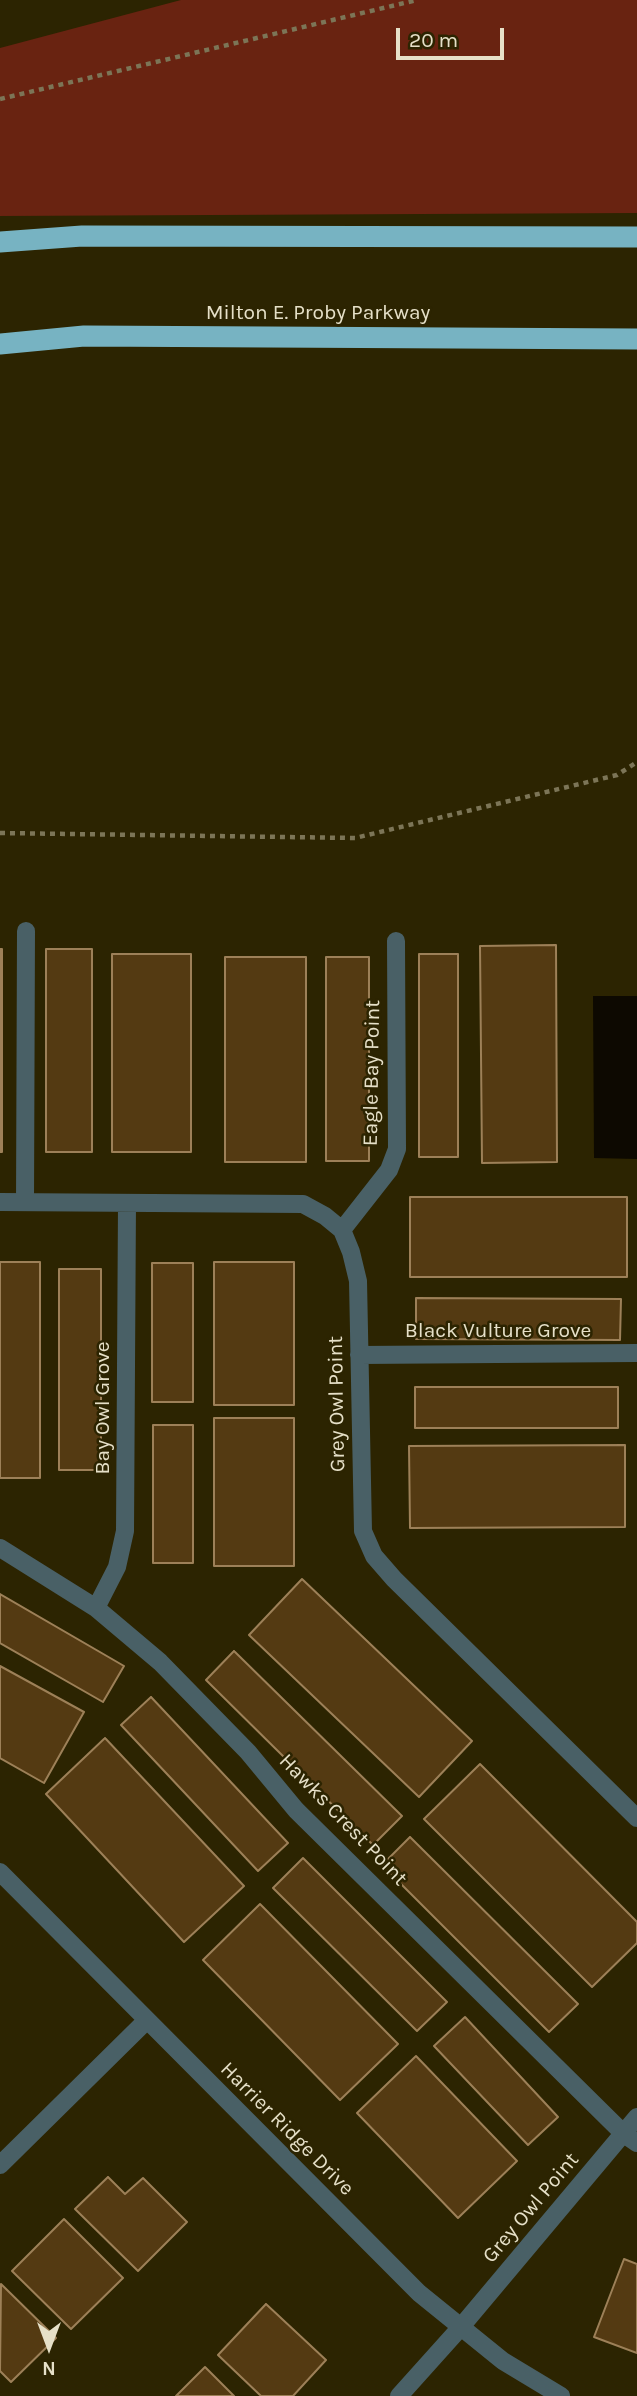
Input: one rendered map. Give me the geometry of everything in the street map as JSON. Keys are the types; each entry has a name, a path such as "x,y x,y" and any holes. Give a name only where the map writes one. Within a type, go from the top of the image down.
{"highway":[{"path":"0,242 82,236 637,237"},
{"name":"Milton E. Proby Parkway","path":"0,344 84,336 637,339"}],"street":[{"path":"25,1202 26,931"},
{"name":"Eagle Bay Point","path":"342,1230 389,1170 397,1149 396,941"},
{"path":"0,1202 303,1205 325,1216 342,1230"},
{"name":"Bay Owl Grove","path":"96,1608 117,1567 125,1531 127,1203"},
{"name":"Grey Owl Point","path":"342,1230 358,1281 363,1531 374,1556 394,1580 637,1818"},
{"name":"Black Vulture Grove","path":"359,1355 637,1353"},
{"name":"Hawks Crest Point","path":"0,1548 96,1608 160,1662 248,1752 296,1810 630,2138"},
{"name":"Harrier Ridge Drive","path":"0,1872 419,2293 503,2361 561,2396"},
{"path":"0,2165 147,2020"},
{"name":"Grey Owl Point","path":"399,2396 630,2138 637,2117"}],"path":[{"path":"0,99 417,0"},
{"path":"0,832 355,838 617,775 637,762"}],"shaded area":[{"path":"181,0 637,0 637,213 0,216 0,48"},
{"path":"593,996 637,996 637,1159 594,1158"}],"building":[{"path":"556,945 557,1162 482,1163 480,946"},
{"path":"2,949 2,1152 0,1152"},
{"path":"46,949 92,949 92,1152 46,1152"},
{"path":"112,954 191,954 191,1152 112,1152"},
{"path":"419,954 458,954 458,1157 419,1157"},
{"path":"225,957 306,957 306,1162 225,1162"},
{"path":"326,957 369,957 369,1161 326,1161"},
{"path":"410,1197 627,1197 627,1277 410,1277"},
{"path":"0,1262 40,1262 40,1478 0,1478"},
{"path":"214,1262 294,1262 294,1405 214,1405"},
{"path":"152,1263 193,1263 193,1402 152,1402"},
{"path":"59,1269 101,1269 101,1470 59,1470"},
{"path":"416,1298 621,1299 620,1340 416,1339"},
{"path":"415,1387 618,1387 618,1428 415,1428"},
{"path":"214,1418 294,1418 294,1566 214,1566"},
{"path":"153,1425 193,1425 193,1563 153,1563"},
{"path":"625,1445 625,1527 410,1528 409,1446"},
{"path":"302,1579 472,1741 419,1797 249,1635"},
{"path":"0,1594 124,1666 103,1702 0,1643"},
{"path":"234,1651 402,1816 373,1845 206,1680"},
{"path":"0,1666 84,1712 44,1783 0,1758"},
{"path":"151,1697 288,1843 258,1871 121,1725"},
{"path":"105,1738 244,1886 184,1942 46,1794"},
{"path":"480,1764 637,1922 637,1943 592,1987 424,1819"},
{"path":"410,1837 578,2004 549,2032 382,1865"},
{"path":"303,1858 447,2002 417,2031 273,1888"},
{"path":"260,1904 398,2044 340,2100 203,1960"},
{"path":"465,2017 558,2117 528,2145 434,2046"},
{"path":"416,2056 517,2161 458,2218 357,2113"},
{"path":"108,2177 125,2194 143,2178 187,2222 138,2271 75,2209"},
{"path":"64,2219 123,2278 71,2329 12,2271"},
{"path":"624,2259 637,2264 637,2353 594,2337"},
{"path":"1,2284 56,2338 11,2382 0,2371"},
{"path":"266,2304 326,2360 293,2396 261,2396 218,2355"},
{"path":"205,2367 234,2396 176,2396"}]}
